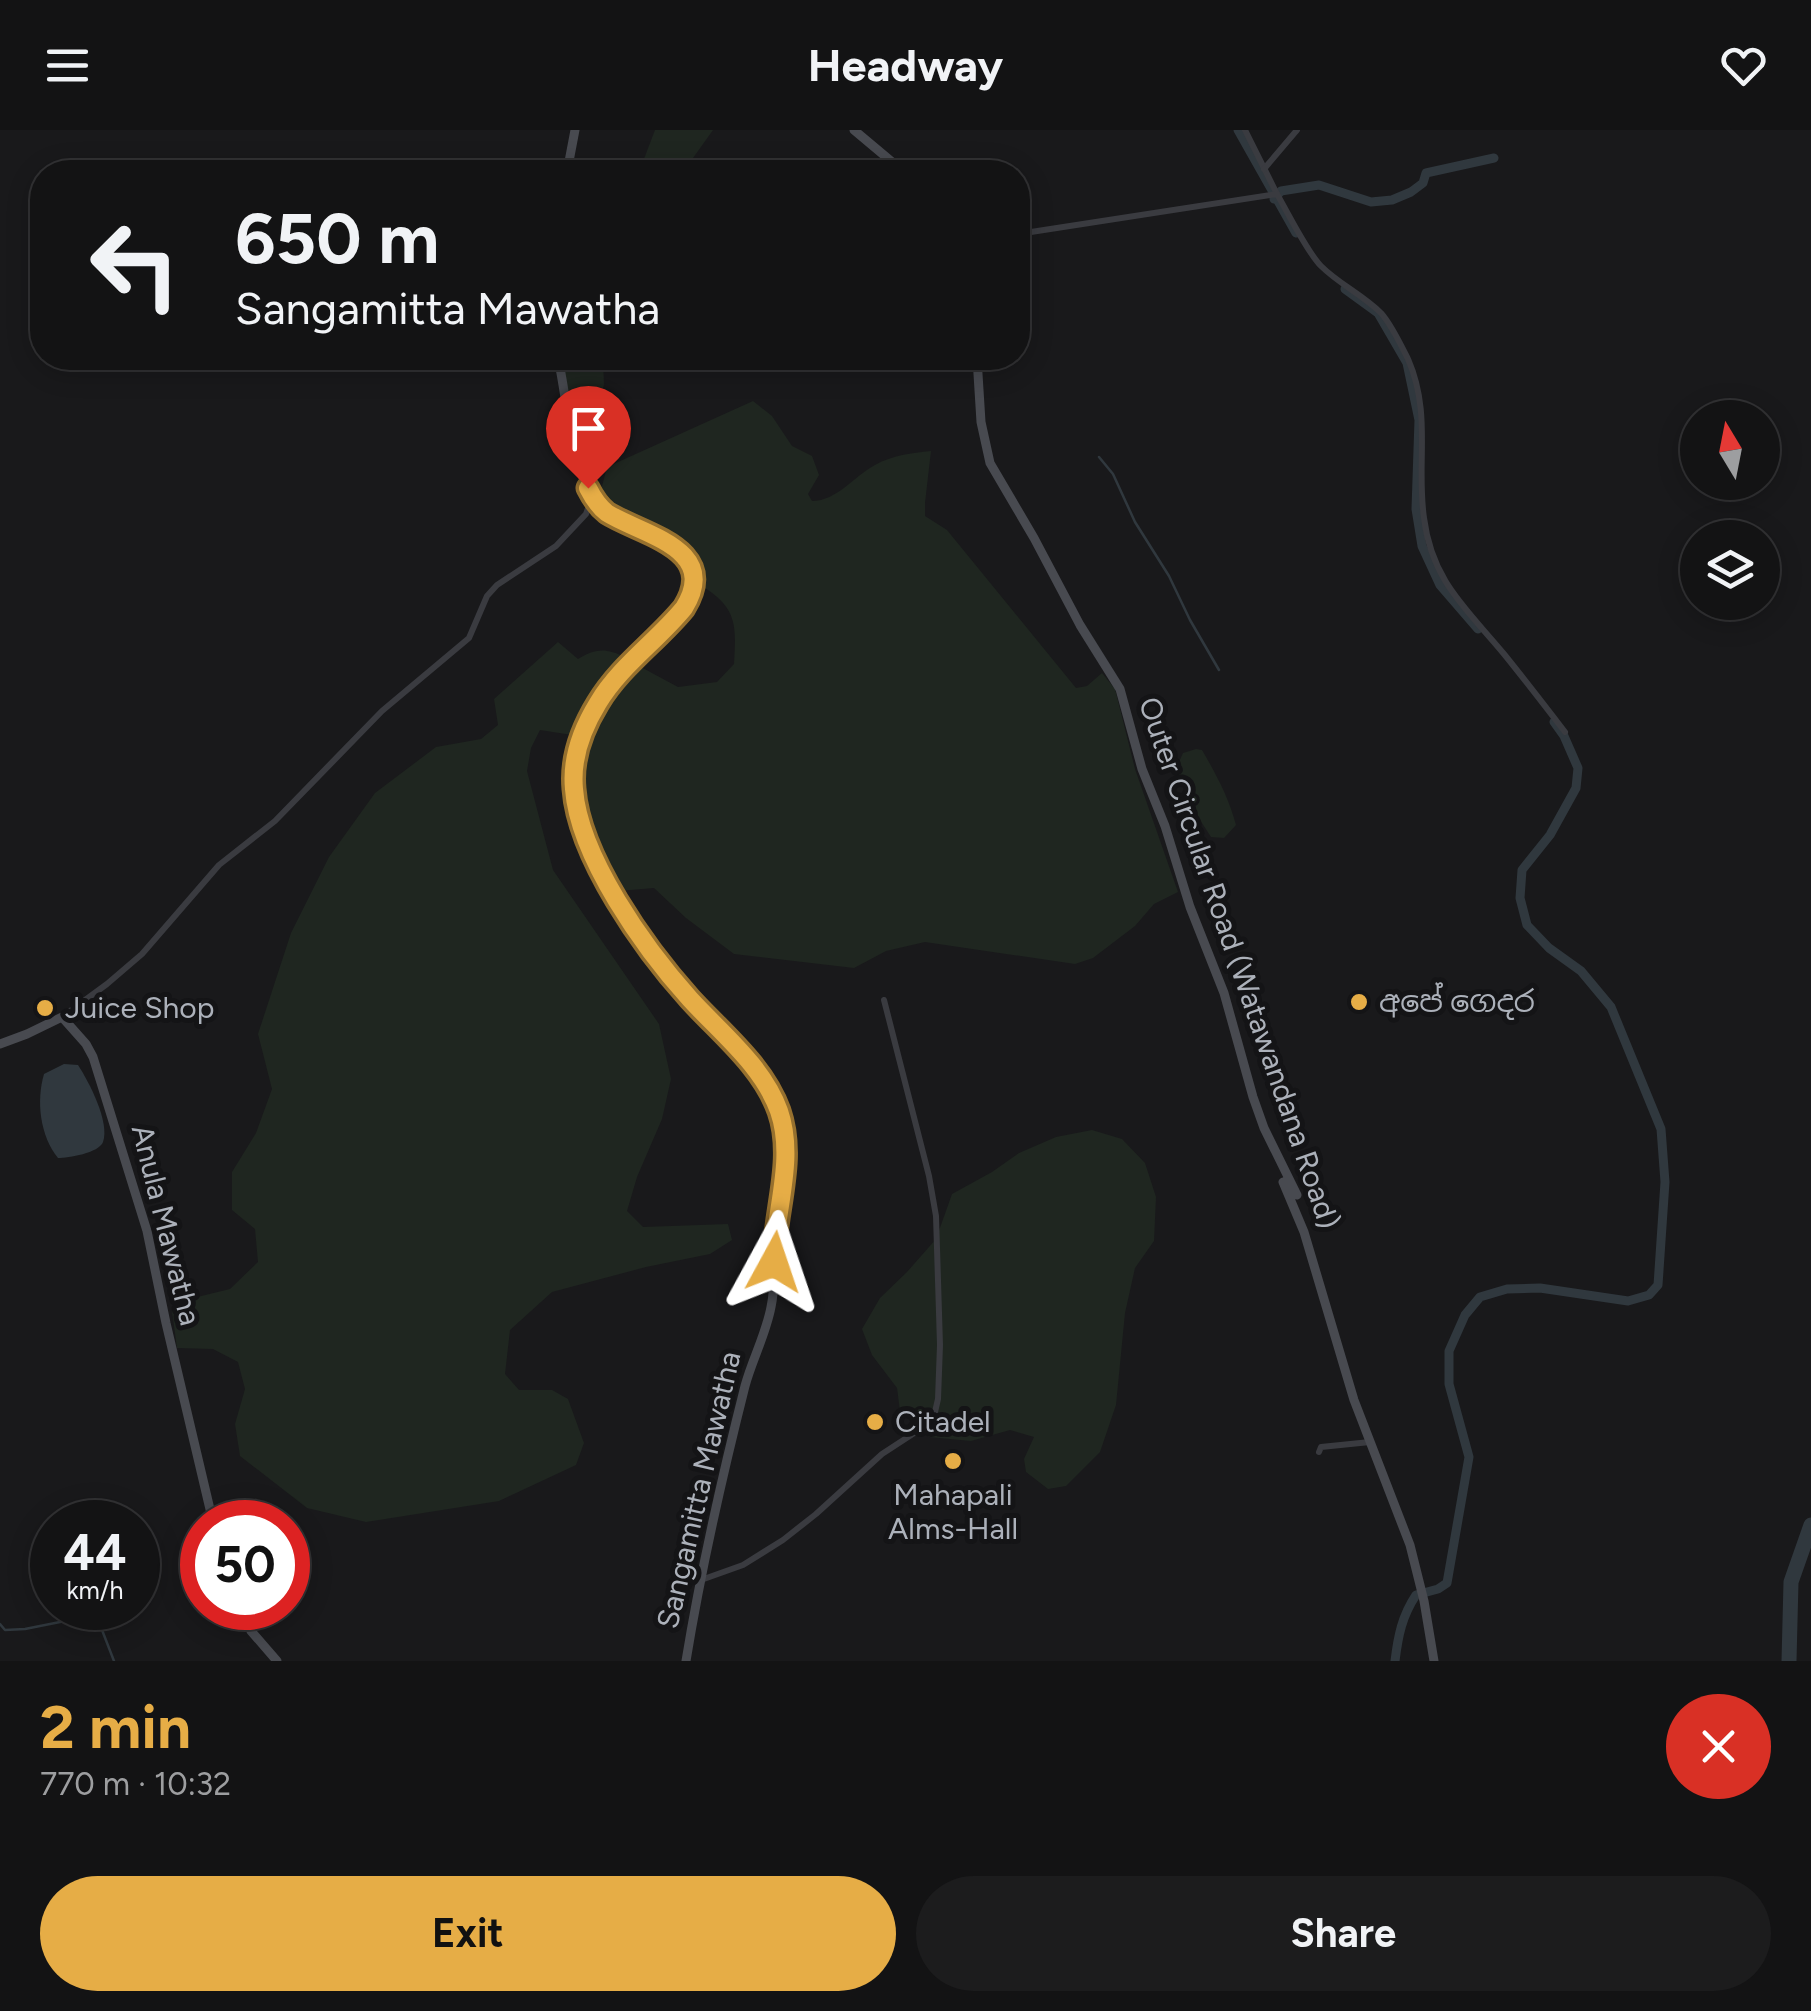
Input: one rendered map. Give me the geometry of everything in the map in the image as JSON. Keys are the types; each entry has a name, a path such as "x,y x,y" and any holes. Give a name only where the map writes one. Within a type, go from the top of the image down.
{"main road":[{"path":"569,160 575,130"},
{"path":"854,130 890,160"},
{"path":"560,370 578,462 592,497"},
{"name":"Outer Circular Road (Watawandana Road)","path":"978,370 981,422 990,463 1124,698 1142,769 1224,992 1242,1064 1264,1128 1297,1195 1283,1182 1304,1232 1354,1400 1403,1526 1420,1582 1434,1661"},
{"name":"Sangamitta Mawatha","path":"592,497 608,513 662,538 678,550 689,564 693,580 684,608 618,675 583,731 574,770 579,817 616,898 663,968 761,1079 775,1101 784,1135 773,1301 745,1386 686,1661"},
{"path":"0,1044 62,1017"},
{"name":"Anula Mawatha","path":"62,1017 93,1057 147,1231 208,1500"},
{"path":"251,1630 276,1661"}],"street":[{"path":"1245,130 1276,194 1318,264 1382,314 1408,360 1424,430 1424,518 1436,565 1450,592 1566,732"},
{"path":"1264,170 1297,130"},
{"path":"1030,232 1276,194"},
{"path":"62,1017 142,954 219,865 275,821 382,711 470,638 488,596 497,585 556,546 586,514 592,497"},
{"path":"701,1580 743,1564 783,1540 882,1454 928,1424 935,1412 940,1345 936,1216 884,1000"},
{"path":"1319,1452 1321,1447 1370,1442"}],"shaded area":[{"path":"655,130 713,130 692,160 644,160"},
{"path":"563,370 603,370 591,472 583,472"},
{"path":"753,401 772,416 792,446 812,456 819,475 808,494 812,501 837,493 882,462 931,451 925,516 947,530 1076,688 1087,686 1102,673 1115,689 1135,769 1178,892 1154,904 1135,926 1093,958 1075,964 925,942 886,951 854,968 734,954 654,888 618,891 582,792 583,765 593,734 639,666 678,687 717,682 734,664 735,640 729,612 705,588 695,562 681,543 608,501 601,490 607,467"},
{"path":"558,642 578,659 601,650 625,657 594,696 572,735 540,730 531,748 527,771 553,870 659,1024 671,1079 662,1119 627,1211 643,1227 728,1224 732,1240 710,1254 552,1292 510,1330 505,1374 519,1390 552,1390 568,1399 584,1443 576,1465 499,1501 366,1522 310,1509 310,1500 297,1500 240,1456 235,1424 245,1389 238,1362 213,1349 177,1348 172,1311 185,1300 230,1289 258,1262 255,1229 232,1210 232,1172 256,1133 272,1089 258,1034 291,933 329,857 375,793 436,747 481,739 498,725 494,699"},
{"path":"1202,750 1233,815 1236,825 1224,838 1211,837 1175,771 1183,753"},
{"path":"64,1064 78,1065 83,1072 97,1102 104,1134 96,1149 58,1158 44,1129 40,1095 44,1074"},
{"path":"1092,1130 1122,1139 1145,1163 1156,1197 1154,1241 1135,1268 1125,1313 1116,1405 1100,1452 1066,1486 1048,1489 1026,1472 1024,1459 1034,1437 1010,1430 971,1441 929,1437 900,1411 897,1388 872,1355 862,1329 880,1298 936,1239 952,1194 1019,1153 1056,1137"}],"waterway":[{"path":"1238,130 1296,233"},
{"path":"1274,199 1281,191 1319,185 1371,202 1392,200 1423,183 1426,173 1494,158"},
{"path":"1345,289 1378,313 1407,363 1419,420 1416,509 1422,546 1440,585 1478,629"},
{"path":"1099,457 1113,474 1135,522 1219,670"},
{"path":"1395,1661 1401,1626 1416,1595 1447,1583 1469,1457 1449,1384 1449,1351 1465,1315 1480,1297 1507,1289 1540,1288 1628,1301 1649,1295 1658,1285 1665,1182 1661,1129 1611,1007 1581,971 1549,948 1527,925 1520,898 1522,870 1550,835 1576,788 1578,768 1554,722"},
{"path":"1789,1661 1791,1582 1811,1525"},
{"path":"0,1624 5,1630 25,1629 97,1617 114,1661"}],"place":[{"name":"අපේ ගෙදර","path":"1359,1002"},
{"name":"Juice Shop","path":"45,1008"},
{"name":"Citadel","path":"875,1422"},
{"name":"Mahapali Alms-Hall","path":"953,1461"}],"route":[{"path":"588,488 608,513 662,538 678,550 689,564 693,580 684,608 618,675 590,717 574,761 577,809 599,867 653,954 746,1058 775,1101 783,1127 785,1157 774,1262"}]}
